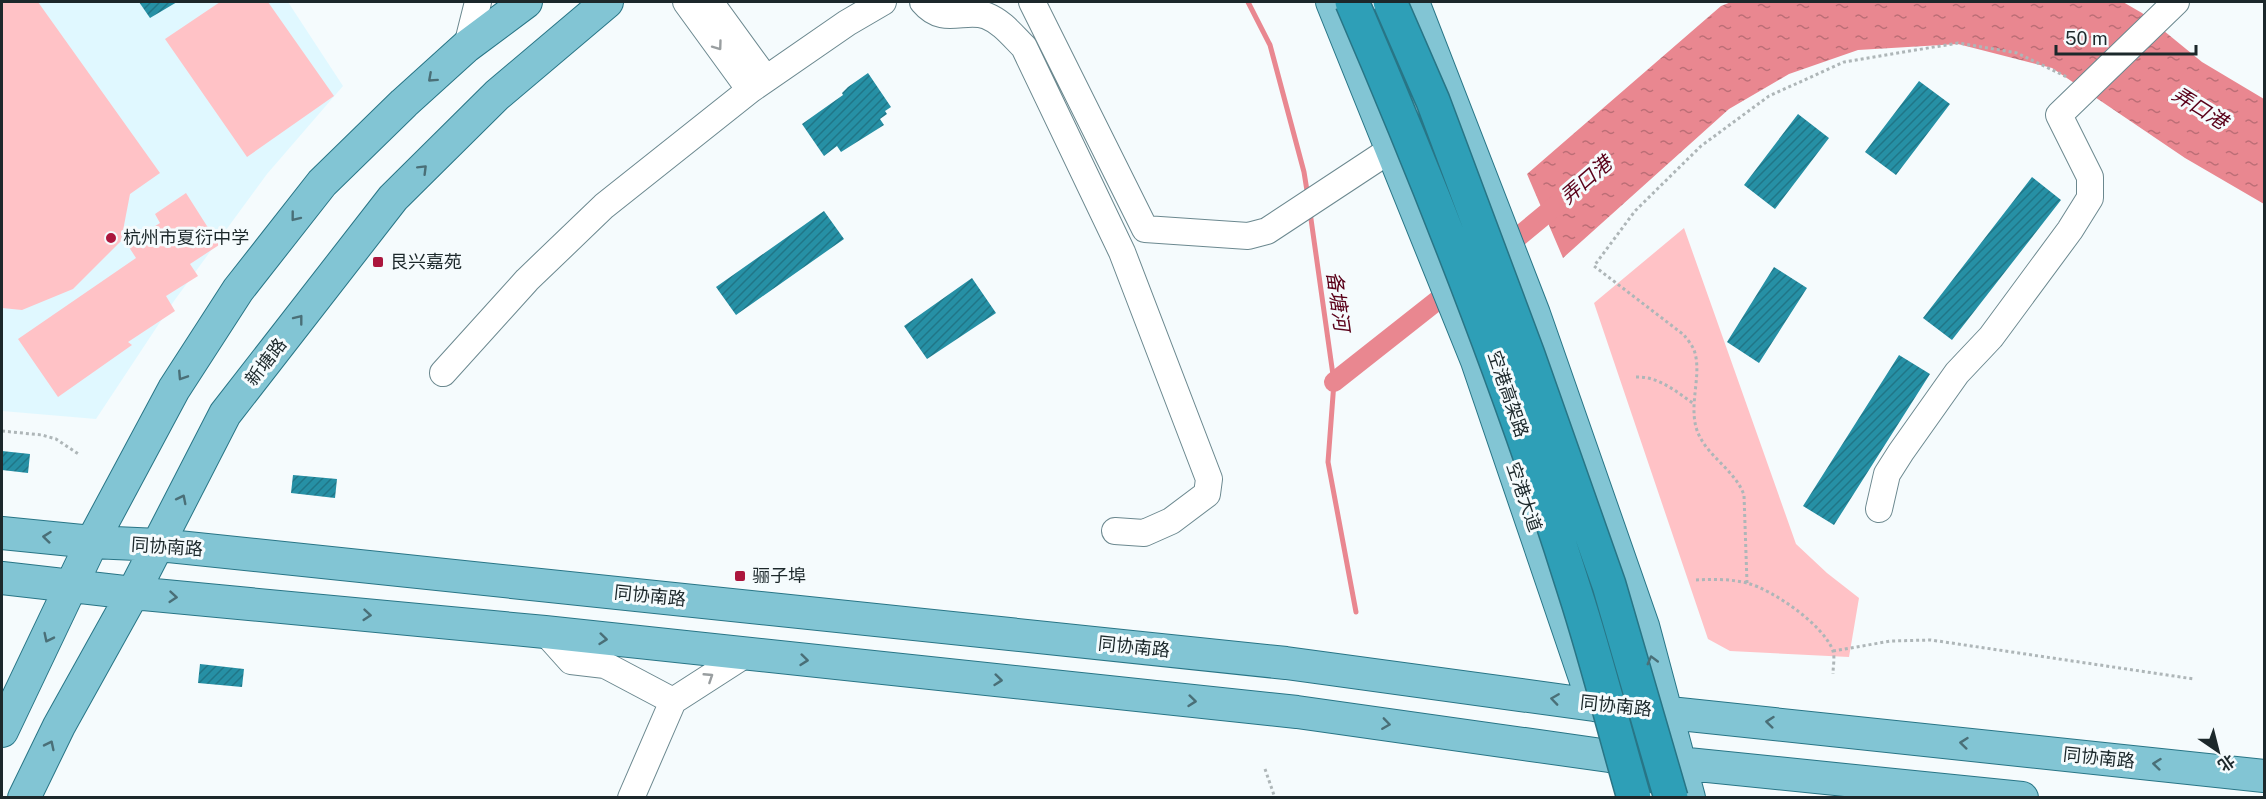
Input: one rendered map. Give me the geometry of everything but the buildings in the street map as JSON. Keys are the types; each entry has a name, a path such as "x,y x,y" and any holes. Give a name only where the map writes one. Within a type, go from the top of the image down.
{"highway":[{"name":"空港高架路","path":"1352,2 1403,120 1499,367 1576,592 1634,798"},
{"name":"空港高架路","path":"1390,2 1433,101 1528,355 1609,585 1671,798"}],"main road":[{"path":"2,731 92,542 174,389 238,290 322,183 404,103 467,46 526,2"},
{"name":"新塘路","path":"24,798 59,726 159,545 225,414 393,198 497,95 607,2"},
{"name":"空港大道","path":"1332,2 1393,148 1477,361 1594,705 1620,798"},
{"path":"1413,2 1534,314 1643,626 1689,798"},
{"name":"同协南路","path":"2,533 92,542 159,545 1286,663 1594,705 2265,776"},
{"path":"2,578 133,593 545,632 1297,712 1609,756 2022,798"}],"street":[{"path":"467,46 478,2"},
{"path":"686,2 758,84"},
{"path":"710,2 758,84"},
{"path":"443,373 527,280 604,206 758,84 847,23 883,2"},
{"path":"923,2 942,15 985,15 1002,25 1024,46 1122,252 1209,478 1207,494 1171,521 1144,533 1115,531"},
{"path":"1032,2 1145,229 1248,236 1267,231 1393,148"},
{"path":"1879,509 1887,474 1901,452 1957,373 1991,337 2070,230 2090,198 2090,177 2060,115 2176,2"},
{"path":"545,632 571,661 605,665 673,701"},
{"path":"631,798 673,701 746,654"}],"path":[{"path":"1748,583 1744,495 1740,484 1707,448 1697,431 1694,404 1696,364 1694,349 1684,335 1594,266 1635,212 1701,146 1769,96 1844,62 1958,44 2017,53 2087,88"},
{"path":"1636,377 1647,376 1673,389 1694,404"},
{"path":"2,431 42,435 56,439 80,456"},
{"path":"1696,580 1716,579 1748,583 1772,593 1800,612 1820,631 1833,651 1833,674"},
{"path":"1833,651 1891,641 1931,640 2194,679"},
{"path":"1264,770 1275,798"}],"shaded area":[{"name":"杭州市夏衍中学","path":"2,2 288,2 343,86 267,174 174,301 96,419 2,411"},
{"path":"2,2 38,2 160,173 130,194 121,241 73,289 22,310 2,308"},
{"path":"220,2 268,2 334,96 247,157 165,39"},
{"path":"186,193 219,245 190,264 198,276 166,296 175,311 128,342 132,345 58,397 18,339 136,258 127,244 160,223 155,214"},
{"path":"1684,228 1796,544 1827,573 1859,598 1849,657 1730,651 1708,639 1594,303"}],"water":[{"path":"1731,2 2123,2 2142,13 2202,62 2264,99 2264,204 2185,158 2052,68 1958,44 1858,50 1789,74 1729,109 1563,258 1527,174 1721,6"}],"waterway":[{"name":"备塘河","path":"1248,2 1270,45 1304,172 1308,197"},
{"name":"弄口港","path":"1501,251 1564,199"},
{"name":"备塘河","path":"1310,212 1334,382 1328,462 1356,612"},
{"name":"弄口港","path":"1334,382 1457,285"}],"place":[{"name":"杭州市夏衍中学","path":"111,238"},
{"name":"艮兴嘉苑","path":"378,262"},
{"name":"骊子埠","path":"740,576"}]}
